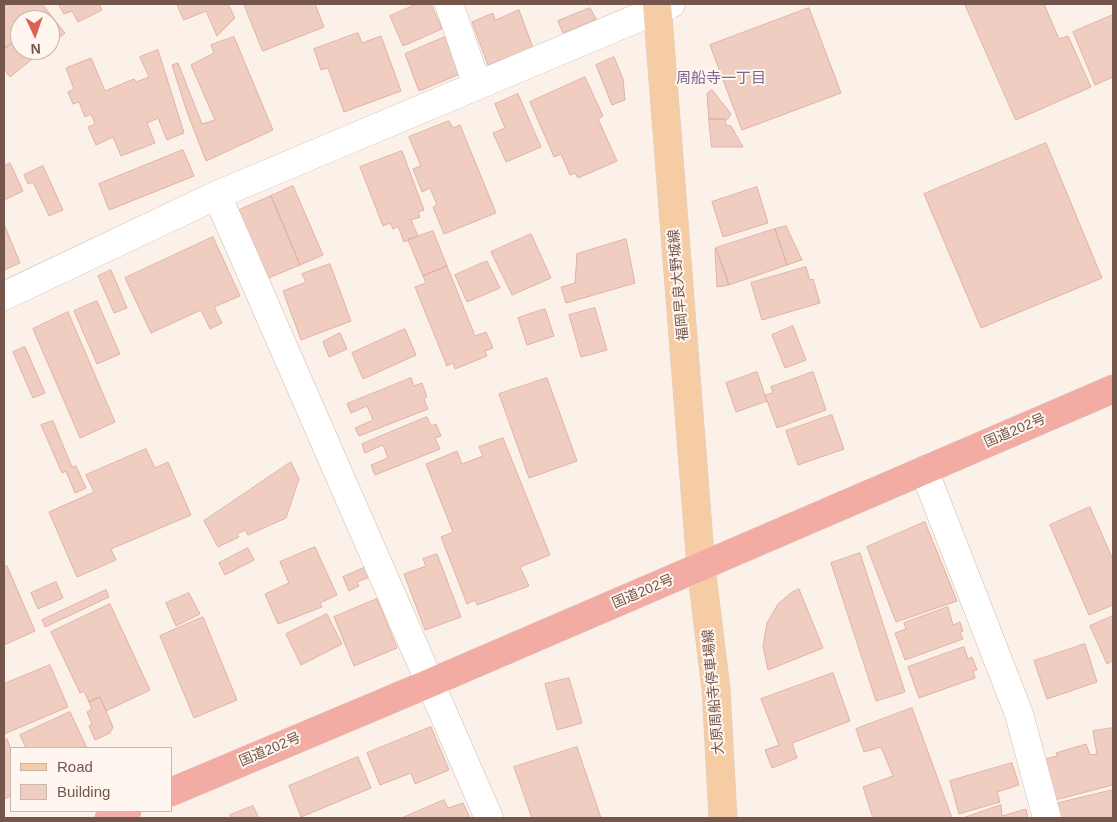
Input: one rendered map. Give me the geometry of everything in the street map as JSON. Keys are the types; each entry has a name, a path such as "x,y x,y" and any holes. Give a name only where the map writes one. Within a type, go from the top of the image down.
{"highway":[{"name":"国道202号","path":"172,792 430,683 1113,389"},
{"path":"109,818 124,812"}],"main road":[{"name":"福岡早良大野城線","path":"662,6 701,567"},
{"name":"大原周船寺停車場線","path":"701,567 716,689 723,818"}],"street":[{"path":"449,4 477,85"},
{"path":"4,296 217,194 662,6"},
{"path":"217,194 489,818"},
{"path":"924,470 1019,714 1047,818"}],"building":[{"path":"4,4 42,4 47,10 10,10 10,44 6,48 4,44"},
{"path":"59,4 99,4 102,10 78,22 72,11 64,14"},
{"path":"177,4 228,4 235,18 217,36 206,11 184,20"},
{"path":"244,4 315,4 324,27 263,51"},
{"path":"417,4 431,4 442,29 403,46 390,16"},
{"path":"965,4 1044,4 1059,39 1068,36 1091,87 1016,120"},
{"path":"590,8 596,19 563,33 558,21"},
{"path":"809,8 841,93 742,130 710,45"},
{"path":"519,10 533,48 488,65 472,22 493,13 495,20"},
{"path":"1113,15 1113,77 1095,85 1073,32"},
{"path":"60,27 65,33 60,37"},
{"path":"358,33 362,43 381,36 401,91 344,112 328,68 321,70 314,49"},
{"path":"234,37 273,130 206,161 187,112 172,65 178,63 202,124 215,120 191,65 214,53 211,45"},
{"path":"445,37 460,74 419,91 405,54"},
{"path":"4,44 6,48 10,44 10,60 31,60 10,77 4,69"},
{"path":"158,50 184,133 167,140 158,118 147,123 155,143 121,156 113,137 96,145 88,127 95,124 91,114 85,117 79,102 73,104 68,92 74,89 66,68 91,58 105,91 134,79 136,82 149,77 140,57"},
{"path":"614,57 623,79 625,100 612,105 596,65"},
{"path":"585,77 603,116 598,119 617,161 578,178 575,173 570,175 561,154 554,157 530,102"},
{"path":"712,90 731,114 728,119 709,119 707,94"},
{"path":"518,94 541,147 506,162 493,133 505,128 495,104"},
{"path":"709,119 725,119 726,125 731,126 743,147 712,147"},
{"path":"449,121 453,128 460,125 496,213 444,234 433,207 437,205 430,188 422,192 413,169 421,166 409,137"},
{"path":"1046,143 1102,278 981,328 924,194"},
{"path":"183,150 194,176 109,210 99,184"},
{"path":"402,151 424,210 418,212 420,217 411,220 418,236 404,242 398,226 393,229 390,223 383,226 360,167"},
{"path":"10,163 23,191 4,200 4,166"},
{"path":"43,166 63,210 49,216 33,182 28,184 24,175"},
{"path":"293,186 323,255 300,265 271,196"},
{"path":"757,187 768,223 723,237 712,202"},
{"path":"271,196 300,265 266,279 237,211"},
{"path":"4,224 20,263 4,270"},
{"path":"786,226 802,260 787,265 775,229"},
{"path":"775,229 787,265 729,285 716,248"},
{"path":"433,231 447,266 423,276 408,240"},
{"path":"531,234 551,278 512,295 491,252"},
{"path":"213,237 240,296 214,307 222,323 210,329 201,310 151,333 125,278"},
{"path":"626,239 635,283 566,303 561,287 575,283 577,254"},
{"path":"716,248 729,285 717,287"},
{"path":"487,261 500,288 467,302 455,275"},
{"path":"330,264 351,321 301,340 283,291 306,282 302,274"},
{"path":"447,266 475,336 486,332 493,348 485,351 487,356 455,369 453,363 447,366 415,287 426,283 423,276"},
{"path":"806,267 810,280 813,279 820,303 762,320 751,283"},
{"path":"111,270 127,308 114,313 98,276"},
{"path":"97,301 120,354 97,364 74,311"},
{"path":"595,308 607,350 581,357 569,315"},
{"path":"545,309 554,336 527,345 518,318"},
{"path":"68,312 115,422 80,438 33,329"},
{"path":"793,326 806,360 785,368 772,335"},
{"path":"405,329 416,355 363,379 352,353"},
{"path":"340,333 347,349 329,357 323,342"},
{"path":"25,347 45,393 33,398 13,352"},
{"path":"757,372 767,401 736,412 726,383"},
{"path":"813,372 826,410 777,428 765,395 773,393 771,387"},
{"path":"411,378 414,386 422,383 427,397 424,399 428,409 359,436 355,428 373,420 367,406 351,413 347,404"},
{"path":"547,378 577,461 529,478 499,394"},
{"path":"832,415 844,449 798,465 786,431"},
{"path":"427,417 431,426 436,424 441,436 435,438 440,449 375,475 371,465 388,458 383,445 365,453 362,444"},
{"path":"53,421 72,467 76,466 86,488 75,493 66,471 62,473 41,425"},
{"path":"503,438 550,555 520,567 529,586 477,605 475,600 467,604 441,537 453,532 426,464 457,451 462,464 483,456 479,447"},
{"path":"146,449 155,468 168,462 191,515 111,549 116,560 77,577 49,512 94,492 86,475"},
{"path":"291,462 299,479 286,518 248,535 245,530 237,534 239,537 218,547 204,521"},
{"path":"1090,507 1113,560 1113,605 1089,615 1050,525"},
{"path":"925,522 957,601 896,622 867,547"},
{"path":"315,547 337,595 320,603 322,607 278,624 265,594 289,583 280,562"},
{"path":"248,548 254,560 225,575 219,563"},
{"path":"860,553 905,692 876,701 831,563"},
{"path":"437,554 461,617 425,630 404,574 426,566 423,559"},
{"path":"7,566 35,631 4,645 4,567"},
{"path":"366,567 370,577 357,582 359,586 349,591 343,577"},
{"path":"56,582 63,598 38,609 31,593"},
{"path":"799,589 823,648 768,670 763,646 767,623 778,604"},
{"path":"106,590 109,597 45,627 42,620"},
{"path":"189,593 200,614 176,626 166,603"},
{"path":"377,599 397,648 354,666 334,617"},
{"path":"110,604 150,690 106,711 100,697 89,702 84,691 80,693 51,632"},
{"path":"948,607 953,625 960,622 963,631 960,632 963,639 905,660 895,633 906,629 904,623"},
{"path":"327,614 342,644 301,665 286,634"},
{"path":"1113,616 1113,661 1107,664 1090,626"},
{"path":"203,617 237,700 194,718 160,636"},
{"path":"1085,644 1097,682 1047,699 1034,661"},
{"path":"964,647 968,659 972,657 977,670 973,671 975,678 919,698 908,667"},
{"path":"50,665 68,707 4,734 4,684"},
{"path":"833,673 850,721 792,743 797,758 772,768 765,750 779,745 761,699"},
{"path":"569,678 582,723 557,730 545,684"},
{"path":"100,697 113,727 110,733 95,740 89,726 92,724 87,712 92,709 89,702"},
{"path":"912,708 952,818 873,818 863,787 893,776 881,747 864,752 856,729"},
{"path":"70,712 87,747 26,747 20,735"},
{"path":"431,727 449,770 415,784 411,773 380,785 367,753"},
{"path":"1113,728 1113,785 1055,800 1045,759 1057,756 1056,753 1086,744 1090,755 1097,754 1093,731"},
{"path":"7,739 10,747 10,796 4,799 4,740"},
{"path":"577,747 601,818 532,818 514,767"},
{"path":"358,757 371,788 301,817 289,786"},
{"path":"1012,763 1019,785 997,792 1000,802 959,814 950,781"},
{"path":"1113,790 1113,818 1059,818 1055,804"},
{"path":"444,800 448,808 463,803 470,818 402,818"},
{"path":"1001,805 1002,816 1026,809 1028,818 963,818"},
{"path":"253,806 259,818 231,818 230,815"}],"district":[{"name":"周船寺一丁目","path":"721,79"}]}
